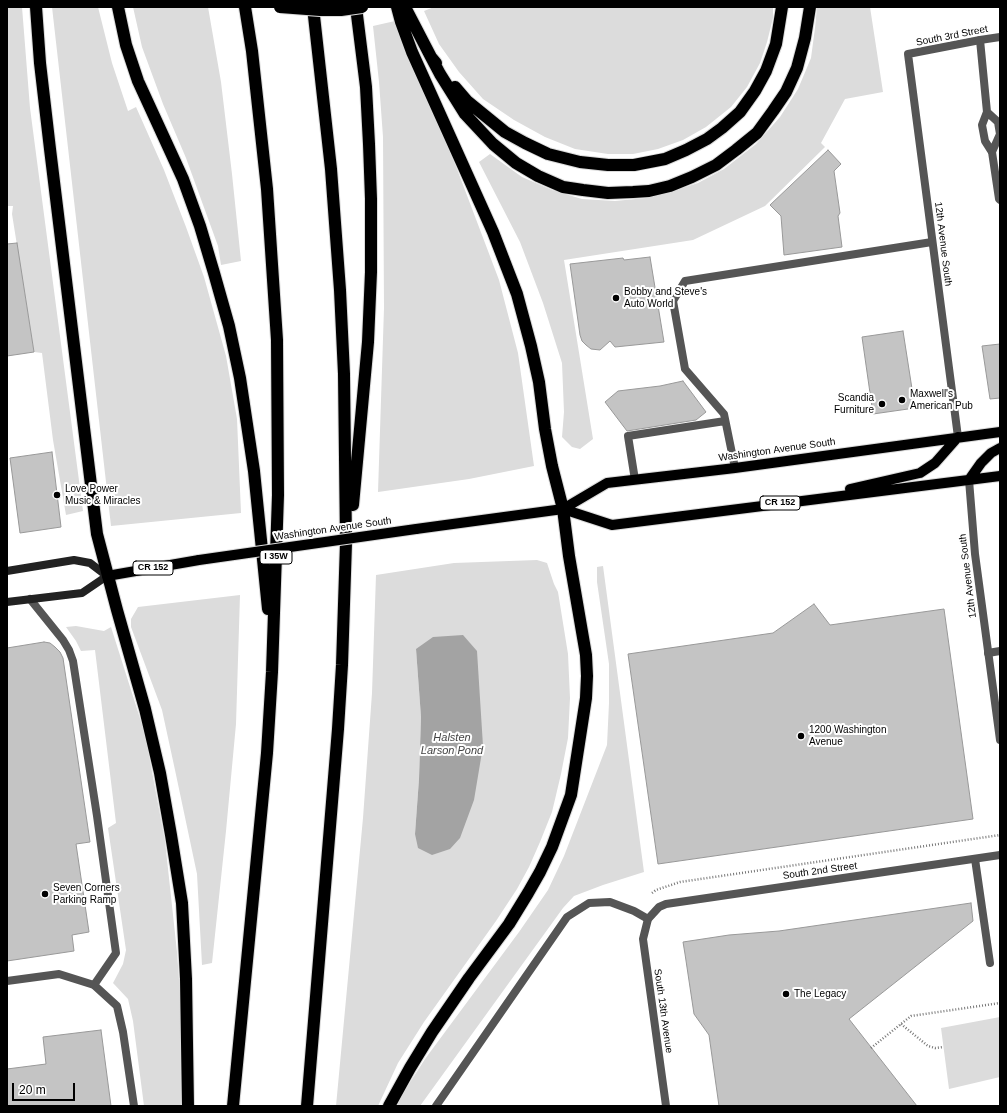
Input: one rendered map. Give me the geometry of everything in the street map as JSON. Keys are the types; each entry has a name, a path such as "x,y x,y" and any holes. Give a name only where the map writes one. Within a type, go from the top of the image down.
{"highway":[{"path":"36,7 40,63 96,526 107,576 145,709 160,772 182,903 186,971 188,1106"},
{"path":"118,7 126,45 138,81 182,179 200,226 229,326 240,378 254,471 265,571 272,672"},
{"name":"I 35W","path":"233,1106 266,753 272,672 278,495 277,340 267,189 246,7"},
{"path":"280,7 320,10 341,10 362,7"},
{"path":"313,7 331,169 340,290 346,441 345,600"},
{"path":"307,1106 338,729 345,600 368,342 371,199 366,87 356,7"},
{"path":"389,1106 432,1032 469,978 509,924 540,872 552,847 571,795 586,698 587,676 586,655 569,556 563,509 552,466 545,429 539,382 517,294 487,220 412,52 397,7"},
{"path":"405,7 440,74 464,114 493,144 516,163 538,176 563,187 601,192 633,192 670,186 716,165 757,133 786,92 797,68 805,38 810,7"},
{"path":"431,57 467,101 505,132 525,143 548,154 580,162 608,166 634,165 665,159 686,150 707,139 740,112 755,91 766,71 776,44 782,7"}],"main road":[{"name":"Washington Avenue South","path":"7,602 82,593 107,576 199,560 563,509 607,483 735,468 1000,432"},
{"path":"799,501 920,473 935,463 958,437"},
{"path":"969,480 980,463 991,453 1000,448"},
{"name":"Washington Avenue South","path":"563,509 612,525 1000,476"},
{"path":"7,570 74,560 90,564 107,576"}],"street":[{"name":"South 3rd Street","path":"908,54 1000,37"},
{"path":"980,40 987,112 982,125 984,141 992,152 1000,200"},
{"name":"12th Avenue South","path":"908,54 958,437"},
{"path":"987,112 998,122 1000,134 992,152"},
{"path":"735,468 724,414 685,370 673,301 685,281 932,242"},
{"path":"635,480 628,436 725,421"},
{"name":"12th Avenue South","path":"969,480 975,554 1000,740"},
{"path":"30,599 63,640 73,661 116,953 94,985"},
{"path":"988,653 1000,651"},
{"name":"South 2nd Street","path":"648,919 659,907 666,904 1000,855"},
{"path":"975,859 990,963"},
{"path":"436,1106 567,918 589,903 610,902 634,911 648,919"},
{"name":"South 13th Avenue","path":"648,919 643,939 666,1106"},
{"path":"7,981 59,974 94,985 117,1006 123,1032 134,1106"}],"path":[{"path":"634,911 641,900 656,890 680,882 1000,835"},
{"path":"871,1048 911,1016 1000,1003"},
{"path":"901,1024 928,1046 935,1048 943,1047"}],"shaded area":[{"path":"7,7 22,7 30,108 83,511 66,515 53,440 42,353 34,352 12,214 13,206 7,206"},
{"path":"52,7 98,7 112,63 128,111 136,107 164,170 186,227 204,277 226,356 237,419 241,513 111,526"},
{"path":"133,7 208,7 221,82 241,261 221,265 218,246 186,158 163,104 142,47"},
{"path":"434,7 773,7 773,18 760,63 747,87 731,107 706,127 683,140 658,149 633,154 608,154 575,149 545,137 514,120 483,99 459,72 439,44 424,11"},
{"path":"817,7 870,7 883,92 845,99 821,143 825,147 765,206 693,240 564,260 593,439 580,449 572,447 562,437 564,412 562,363 543,303 520,242 479,162 490,154 522,177 552,190 582,199 615,201 646,198 698,183 724,169 756,144 780,117 798,89 811,58"},
{"path":"395,21 457,169 499,280 518,353 534,466 469,479 378,492 384,308 383,137 373,26"},
{"path":"537,560 547,563 558,592 568,654 570,698 568,738 561,774 552,812 529,867 517,889 424,1022 398,1063 378,1106 336,1106 363,818 372,693 376,575 454,563","holes":["416,649 483,746 415,834 421,717"]},
{"path":"603,566 644,872 574,896 563,908 420,1106 397,1106 400,1098 425,1059 519,932 548,890 564,856 607,745 609,664 597,582 597,567"},
{"path":"240,595 236,724 226,831 212,963 202,965 197,874 162,710 131,627 131,619 138,607"},
{"path":"76,626 104,631 111,627 145,734 165,841 177,952 182,1021 183,1106 144,1106 133,1021 128,999 113,983 123,964 126,950 108,828 116,823 95,650 81,651 66,627"},
{"path":"1000,1017 1000,1077 949,1089 941,1028"}],"water":[{"name":"Halsten Larson Pond","path":"463,635 477,651 483,746 474,800 460,838 450,849 432,855 418,848 415,834 421,717 416,649 433,637"}],"building":[{"path":"828,150 841,164 834,171 840,213 838,216 842,247 784,255 781,216 770,205"},
{"path":"17,243 34,352 7,356 7,244"},
{"name":"Bobby and Steve's Auto World","path":"650,257 664,342 615,347 610,341 600,350 591,349 582,341 580,335 570,264 623,258 624,260"},
{"path":"903,331 915,408 873,414 862,337"},
{"path":"1000,344 1000,398 990,399 982,346"},
{"path":"683,381 706,412 696,420 627,431 605,402 618,391 660,386"},
{"path":"52,452 61,527 20,533 10,458"},
{"name":"1200 Washington Avenue","path":"814,604 830,625 944,609 973,819 658,864 628,654 773,633"},
{"path":"44,642 50,643 55,647 63,658 90,842 76,844 89,932 72,935 74,951 7,961 7,648"},
{"name":"The Legacy","path":"971,903 973,921 849,1019 917,1106 719,1106 709,1035 694,1014 683,942 729,935 779,931"},
{"path":"101,1030 111,1106 7,1106 7,1069 46,1064 43,1037"}],"place":[{"name":"Bobby and Steve's Auto World","path":"616,298"},
{"name":"Maxwell's American Pub","path":"902,400"},
{"name":"Scandia Furniture","path":"882,404"},
{"name":"Love Power Music & Miracles","path":"57,495"},
{"name":"1200 Washington Avenue","path":"801,736"},
{"name":"Seven Corners Parking Ramp","path":"45,894"},
{"name":"The Legacy","path":"786,994"}]}
